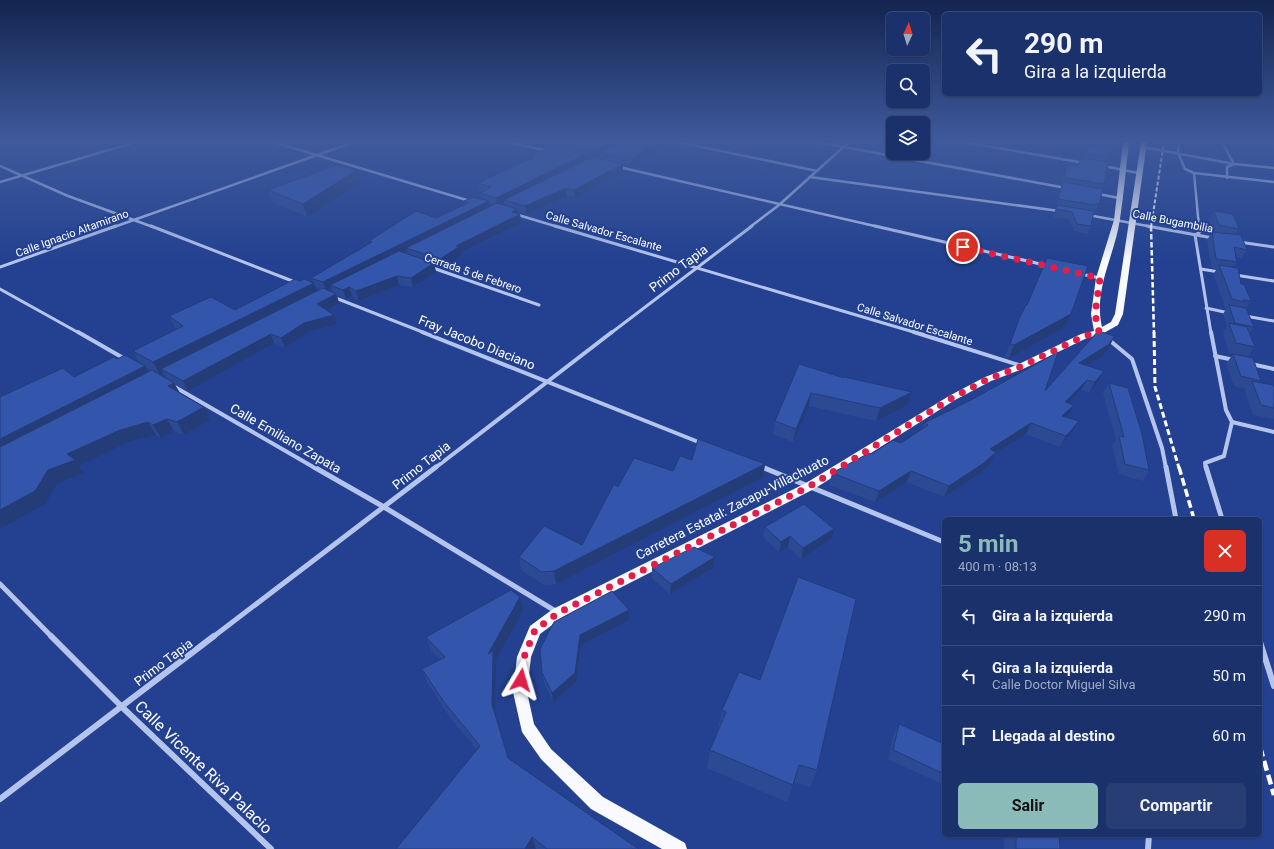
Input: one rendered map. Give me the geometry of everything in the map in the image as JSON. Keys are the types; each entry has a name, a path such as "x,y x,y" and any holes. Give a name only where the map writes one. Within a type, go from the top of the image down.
{"main road":[{"path":"1099,332 1095,314 1100,278 1117,220 1121,182"},
{"name":"Carretera Estatal: Zacapu-Villachuato","path":"679,849 597,803 546,754 527,726 520,692 524,657 535,630 558,613 810,486 952,398 988,379 1022,366 1084,336 1099,332 1115,323 1120,314 1133,223 1137,182"}],"street":[{"path":"38,182 68,196 133,219 303,285"},
{"name":"Calle Ignacio Altamirano","path":"0,267 241,182"},
{"path":"406,182 474,202"},
{"path":"679,182 1054,268"},
{"name":"Primo Tapia","path":"0,799 384,508 779,205 805,182"},
{"path":"844,182 1065,212"},
{"path":"1033,182 1073,189"},
{"path":"1195,182 1200,232 1196,235 1206,308 1226,410 1232,422 1224,456 1205,463 1221,517"},
{"path":"1096,193 1119,198"},
{"name":"Calle Salvador Escalante","path":"511,213 916,333 1022,366"},
{"name":"Calle Bugambilia","path":"1087,215 1219,239"},
{"path":"1235,241 1274,247"},
{"name":"Cerrada 5 de Febrero","path":"423,265 538,305"},
{"path":"1201,269 1223,272"},
{"path":"1077,273 1100,278"},
{"path":"1230,274 1274,281"},
{"path":"0,289 127,360"},
{"name":"Fray Jacobo Diaciano","path":"325,294 708,445"},
{"path":"1206,308 1236,314"},
{"path":"1244,316 1274,321"},
{"path":"1099,332 1132,359 1162,448 1176,517"},
{"path":"1215,356 1237,361"},
{"path":"1244,362 1274,369"},
{"name":"Calle Emiliano Zapata","path":"168,383 384,508 558,613"},
{"path":"1232,422 1274,432"},
{"path":"759,466 942,541"},
{"name":"Calle Vicente Riva Palacio","path":"0,584 122,707 271,849"},
{"path":"1262,648 1274,686"},
{"path":"1148,849 1149,837"}],"building":[{"path":"291,182 339,182 303,204 268,190"},
{"path":"481,182 530,182 496,198 480,193 491,187 478,183"},
{"path":"542,182 590,182 574,190 566,188 525,206 504,200"},
{"path":"1063,182 1103,189 1099,204 1096,203 1095,205 1058,199"},
{"path":"1090,182 1105,182 1104,184"},
{"path":"473,197 489,201 323,282 311,278 372,242 369,241 416,211 436,218 468,203 464,201"},
{"path":"497,203 517,209 512,212 520,214 456,246 460,246 440,259 406,248"},
{"path":"1057,205 1094,211 1091,226 1077,224 1072,212 1056,209"},
{"path":"1214,211 1233,214 1239,229 1219,225"},
{"path":"1212,232 1241,235 1247,250 1234,247 1237,262 1216,259"},
{"path":"399,251 434,263 411,278 397,276 356,291 349,287 343,290 330,285"},
{"path":"1047,258 1088,266 1071,314 1014,345 1010,344 1019,319 1027,305"},
{"path":"1219,265 1238,268 1241,284 1244,284 1251,301 1243,300 1244,302 1232,299"},
{"path":"295,279 300,281 304,279 314,283 153,362 133,351 183,326 169,316 211,297 235,310"},
{"path":"323,288 336,294 317,304 334,315 304,323 281,338 271,334 183,381 161,369"},
{"path":"1229,305 1246,308 1254,327 1235,323"},
{"path":"1229,323 1247,327 1255,347 1236,343"},
{"path":"1098,331 1115,336 1108,345 1079,363 1104,371 1095,382 1087,380 1065,402 1074,405 1062,416 1079,421 1066,436 1031,423 990,449 996,452 984,463 949,486 911,471 879,491 832,473 869,453 871,454 893,440 901,443 928,425 924,423 971,400 1058,352 1045,391"},
{"path":"1233,354 1253,358 1261,381 1241,376"},
{"path":"125,355 145,366 0,439 0,397 63,368 74,377 114,357 117,359"},
{"path":"799,364 844,378 912,392 880,408 811,393 796,429 775,421"},
{"path":"152,370 174,383 168,386 204,407 177,422 167,419 153,425 148,422 120,430 67,454 75,460 48,470 35,491 0,510 0,447"},
{"path":"1252,381 1273,385 1274,408 1261,405"},
{"path":"1109,383 1128,388 1142,434 1149,470 1125,464 1119,436 1124,437"},
{"path":"698,439 765,464 554,571 542,572 519,557 544,526 582,545 614,484 618,487 634,458 673,471 680,456 692,460"},
{"path":"804,504 834,529 803,548 790,536 781,542 765,527"},
{"path":"694,547 715,557 671,584 652,568"},
{"path":"798,577 856,599 817,770 799,765 793,785 710,750 726,712 722,710 739,672 760,680"},
{"path":"511,590 520,597 488,654 493,651 492,704 508,758 639,849 547,849 532,837 525,849 396,849 480,746 444,702 422,669 445,657 426,637"},
{"path":"612,591 629,610 580,635 575,673 552,693 542,672 540,649 554,622"},
{"path":"899,724 942,743 942,773 893,750"},
{"path":"1016,837 1059,837 1060,849 1016,849"}],"railway":[{"path":"1151,227 1158,182"},
{"path":"1151,227 1154,333"},
{"path":"1154,332 1155,387 1179,468"},
{"path":"1179,467 1193,517"},
{"path":"1262,754 1274,795"}],"route":[{"path":"521,680 524,657 535,630 558,613 810,486 952,398 988,379 1022,366 1084,336 1099,332 1095,314 1100,278 963,247"}]}
